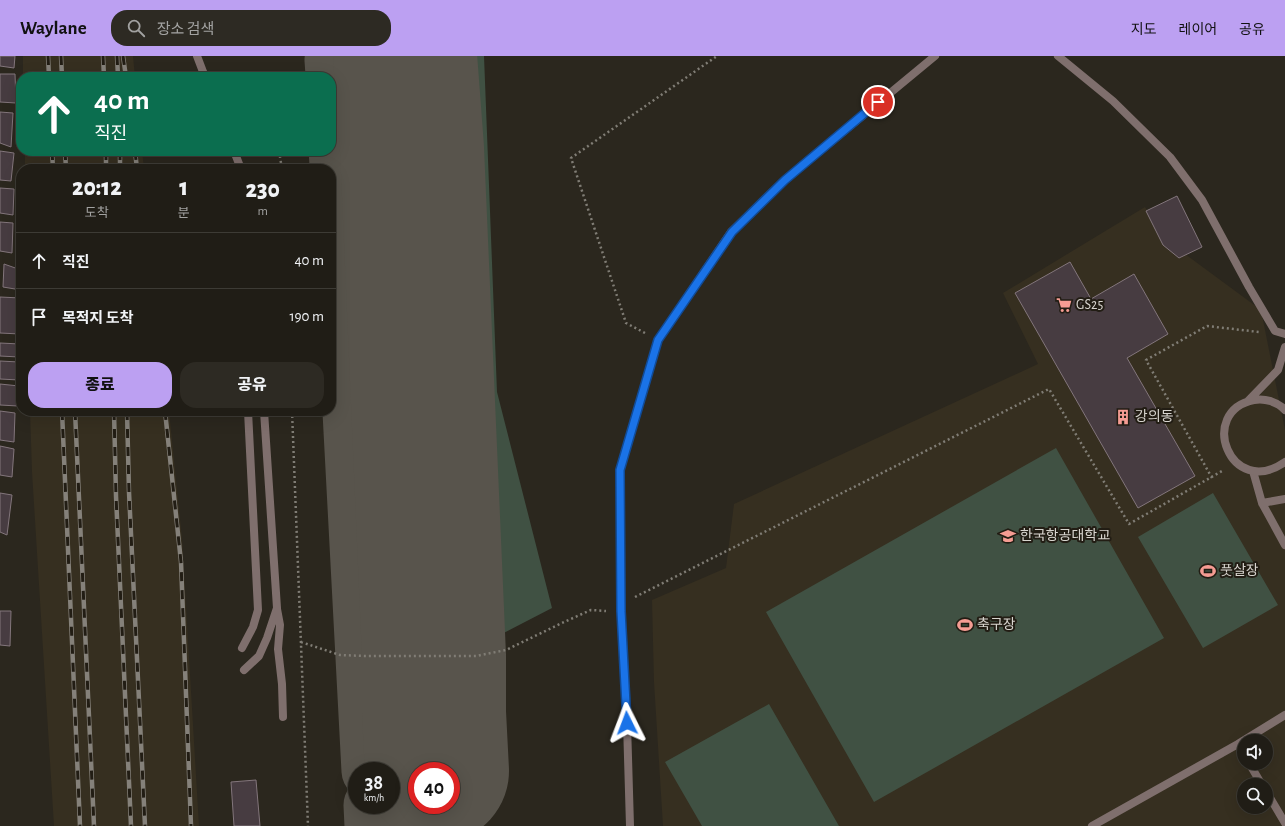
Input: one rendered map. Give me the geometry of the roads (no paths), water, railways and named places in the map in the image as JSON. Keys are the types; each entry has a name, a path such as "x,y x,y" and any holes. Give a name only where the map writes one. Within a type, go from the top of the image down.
{"street":[{"path":"197,56 203,72"},
{"path":"630,826 627,723 621,608 620,470 658,340 732,232 785,180 935,56"},
{"path":"1058,56 1113,101 1170,157 1202,200 1249,287 1275,331 1285,334"},
{"path":"1248,402 1278,370 1285,347"},
{"path":"1284,406 1260,399 1248,402 1238,407 1230,416 1225,426 1224,438 1227,449 1233,459 1252,471 1264,471 1276,468 1285,462"},
{"path":"242,648 253,627 258,610 248,416"},
{"path":"264,416 277,608 280,625 278,649 282,684 283,717"},
{"path":"1252,471 1262,503 1285,545"},
{"path":"1262,503 1285,499"},
{"path":"244,670 259,656 277,608"},
{"path":"1254,734 1285,715"},
{"path":"1092,826 1237,745"},
{"path":"1273,803 1285,823"}],"railway":[{"path":"48,56 49,72"},
{"path":"61,56 62,72"},
{"path":"103,56 104,72"},
{"path":"117,56 118,72"},
{"path":"123,56 125,72"},
{"path":"52,156 53,164"},
{"path":"65,156 66,164"},
{"path":"106,156 106,164"},
{"path":"120,156 120,164"},
{"path":"136,156 136,164"},
{"path":"62,416 80,826"},
{"path":"75,416 94,826"},
{"path":"114,416 116,496 131,826"},
{"path":"127,416 129,492 145,826"},
{"path":"166,416 181,562 191,826"}],"place":[{"name":"GS25","path":"1064,305"},
{"name":"강의동","path":"1123,417"},
{"name":"한국항공대학교","path":"1008,536"},
{"name":"풋살장","path":"1208,571"},
{"name":"축구장","path":"965,625"}]}
